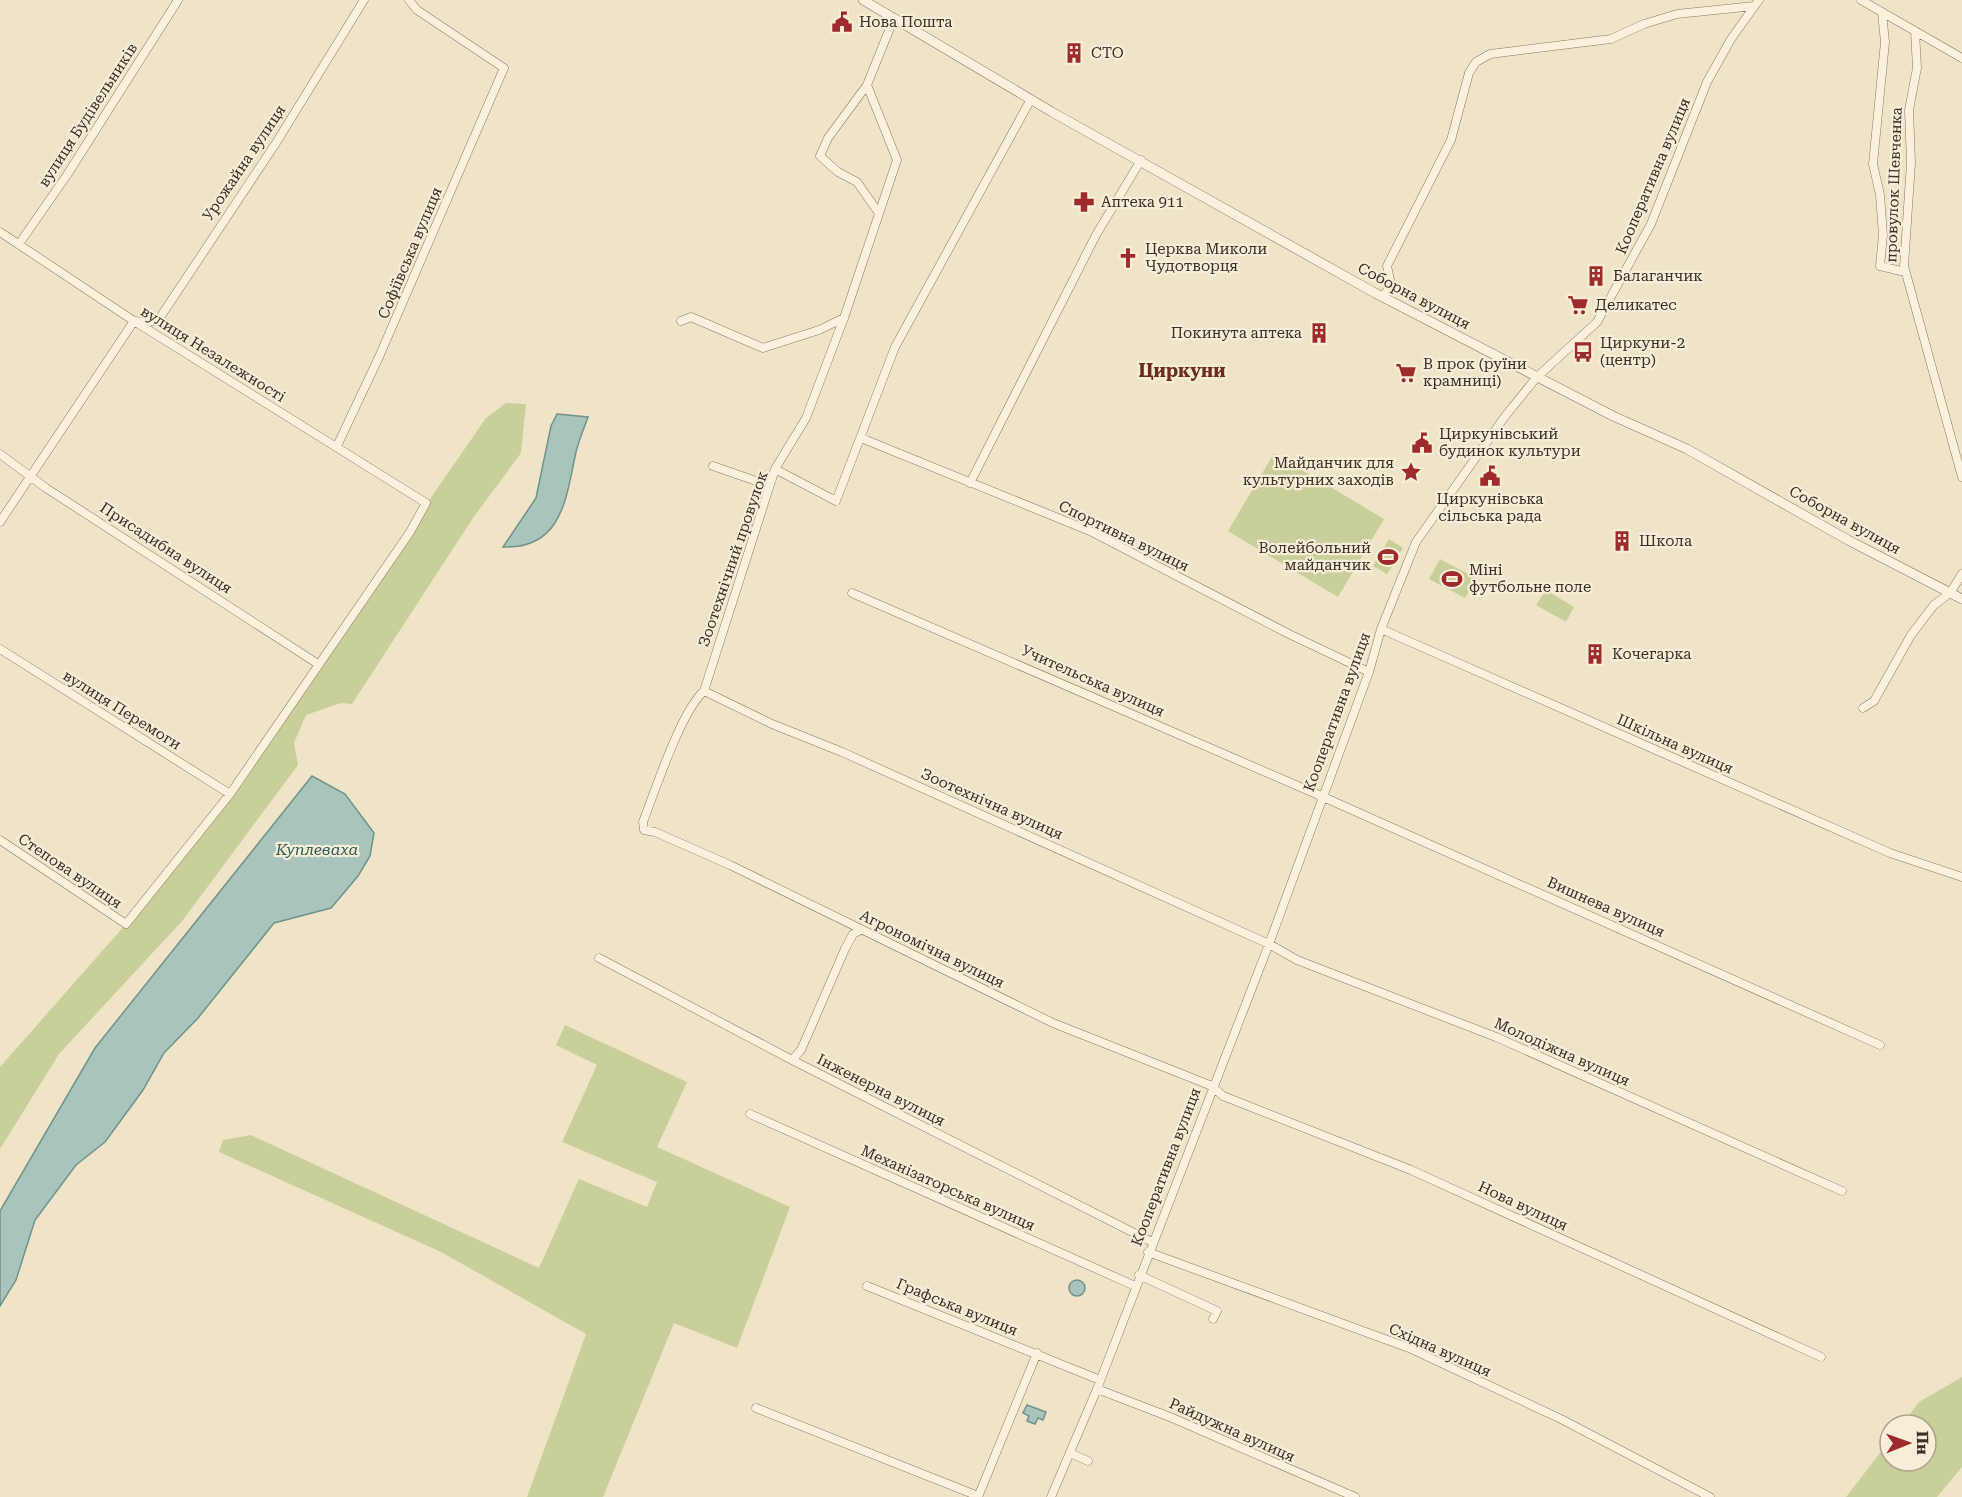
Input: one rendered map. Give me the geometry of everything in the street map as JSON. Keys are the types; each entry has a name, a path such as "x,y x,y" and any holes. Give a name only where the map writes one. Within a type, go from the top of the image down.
{"street":[{"name":"вулиця Будівельників","path":"19,244 67,176 178,0"},
{"name":"Урожайна вулиця","path":"134,321 149,322 159,319 276,143 364,0"},
{"name":"Софіївська вулиця","path":"337,447 504,68 417,10 409,0"},
{"name":"Соборна вулиця","path":"862,0 1031,99 1383,297 1613,416 1687,449 1848,540 1962,599"},
{"path":"1861,0 1962,58"},
{"path":"1383,297 1391,284 1387,266 1451,140 1469,73 1476,62 1490,54 1611,39 1644,24 1677,14 1756,3"},
{"name":"Кооперативна вулиця","path":"1051,1497 1097,1389 1212,1086 1269,944 1369,672 1381,629 1416,542 1506,415 1537,377 1597,322 1651,224 1707,82 1731,39 1756,3"},
{"path":"1882,13 1885,42 1873,164 1880,195 1882,235 1880,266 1905,272"},
{"path":"878,212 857,182 838,172 820,156 828,138 867,85 894,18"},
{"name":"провулок Шевченка","path":"1915,30 1917,68 1909,110 1911,163 1905,272 1962,477"},
{"path":"775,470 806,418 844,318 897,160 867,85"},
{"name":"Зоотехнічний провулок","path":"644,830 644,822 680,732 696,698 704,691 775,470 836,501 895,347 1031,99"},
{"path":"970,483 1096,235 1141,160"},
{"name":"вулиця Незалежності","path":"0,232 134,321 426,503 423,511 318,664"},
{"path":"681,321 691,316 764,348 819,330 844,318"},
{"path":"0,522 134,321"},
{"name":"Спортивна вулиця","path":"861,438 1090,531 1291,635 1369,672"},
{"name":"Присадибна вулиця","path":"0,454 46,488 318,664"},
{"path":"713,466 759,482 772,479"},
{"path":"1863,708 1874,701 1911,635 1934,605 1950,592 1962,574"},
{"name":"Учительська вулиця","path":"852,592 1322,796"},
{"name":"Шкільна вулиця","path":"1381,629 1890,853 1962,877"},
{"name":"вулиця Перемоги","path":"0,649 230,794"},
{"path":"230,794 318,664"},
{"name":"Зоотехнічна вулиця","path":"704,691 772,724 842,752 1269,944"},
{"name":"Степова вулиця","path":"0,840 126,924 230,794"},
{"name":"Вишнева вулиця","path":"1322,796 1880,1045"},
{"name":"Агрономічна вулиця","path":"644,830 655,832 730,865 1053,1023 1212,1086"},
{"path":"792,1060 801,1050 845,949 853,934 861,930"},
{"name":"Молодіжна вулиця","path":"1269,944 1297,960 1496,1037 1842,1191"},
{"name":"Інженерна вулиця","path":"599,958 792,1060 1152,1242"},
{"name":"Нова вулиця","path":"1212,1086 1223,1096 1411,1170 1821,1358"},
{"name":"Механізаторська вулиця","path":"750,1114 1136,1286"},
{"name":"Східна вулиця","path":"1148,1252 1409,1348 1562,1419 1710,1497"},
{"path":"1139,1275 1217,1311 1213,1319"},
{"name":"Графська вулиця","path":"867,1286 1100,1380"},
{"path":"756,1407 978,1496 1037,1353"},
{"name":"Райдужна вулиця","path":"1097,1389 1170,1417 1355,1497"},
{"path":"1070,1453 1088,1461"}],"green space":[{"path":"506,403 526,404 521,453 473,518 352,704 341,703 306,715 294,743 298,765 183,920 59,1054 0,1149 0,1067 126,924 190,846 486,418"},
{"path":"1274,453 1384,519 1338,597 1228,531"},
{"name":"Волейбольний майданчик","path":"1389,539 1403,548 1387,574 1373,566"},
{"name":"Міні футбольне поле","path":"1440,559 1476,578 1465,598 1429,579"},
{"path":"1546,590 1574,607 1566,622 1536,605"},
{"path":"565,1025 687,1082 657,1147 790,1207 737,1348 674,1323 603,1497 527,1497 586,1334 441,1252 219,1152 223,1140 251,1135 539,1268 579,1179 647,1207 657,1182 562,1142 597,1065 556,1045"},
{"path":"1962,1377 1962,1467 1937,1497 1846,1497 1878,1456 1878,1473 1938,1473 1938,1413 1911,1413 1919,1402"}],"water":[{"path":"557,414 588,417 558,517 550,530 538,539 523,545 503,547 536,498 551,426"},
{"name":"Куплеваха","path":"312,776 345,794 374,833 370,856 358,876 331,908 274,923 198,1018 164,1053 143,1090 105,1142 76,1165 35,1220 16,1280 0,1306 0,1211 95,1048"},
{"path":"1077,1280 1083,1282 1085,1288 1083,1294 1077,1296 1071,1294 1069,1288 1071,1282"},
{"path":"1027,1405 1046,1412 1043,1420 1038,1418 1035,1424 1027,1421 1029,1416 1023,1413"}],"place":[{"name":"Нова Пошта","path":"842,22"},
{"name":"СТО","path":"1074,53"},
{"name":"Аптека 911","path":"1084,202"},
{"name":"Церква Миколи Чудотворця","path":"1128,258"},
{"name":"Балаганчик","path":"1596,276"},
{"name":"Деликатес","path":"1578,305"},
{"name":"Покинута аптека","path":"1319,333"},
{"name":"Циркуни-2 (центр)","path":"1583,352"},
{"name":"В прок (руїни крамниці)","path":"1406,373"},
{"name":"Циркунівський будинок культури","path":"1422,443"},
{"name":"Майданчик для культурних заходів","path":"1411,472"},
{"name":"Циркунівська сільська рада","path":"1490,476"},
{"name":"Школа","path":"1622,541"},
{"name":"Волейбольний майданчик","path":"1388,557"},
{"name":"Міні футбольне поле","path":"1452,579"},
{"name":"Кочегарка","path":"1595,654"}],"district":[{"name":"Циркуни","path":"1182,371"}]}
